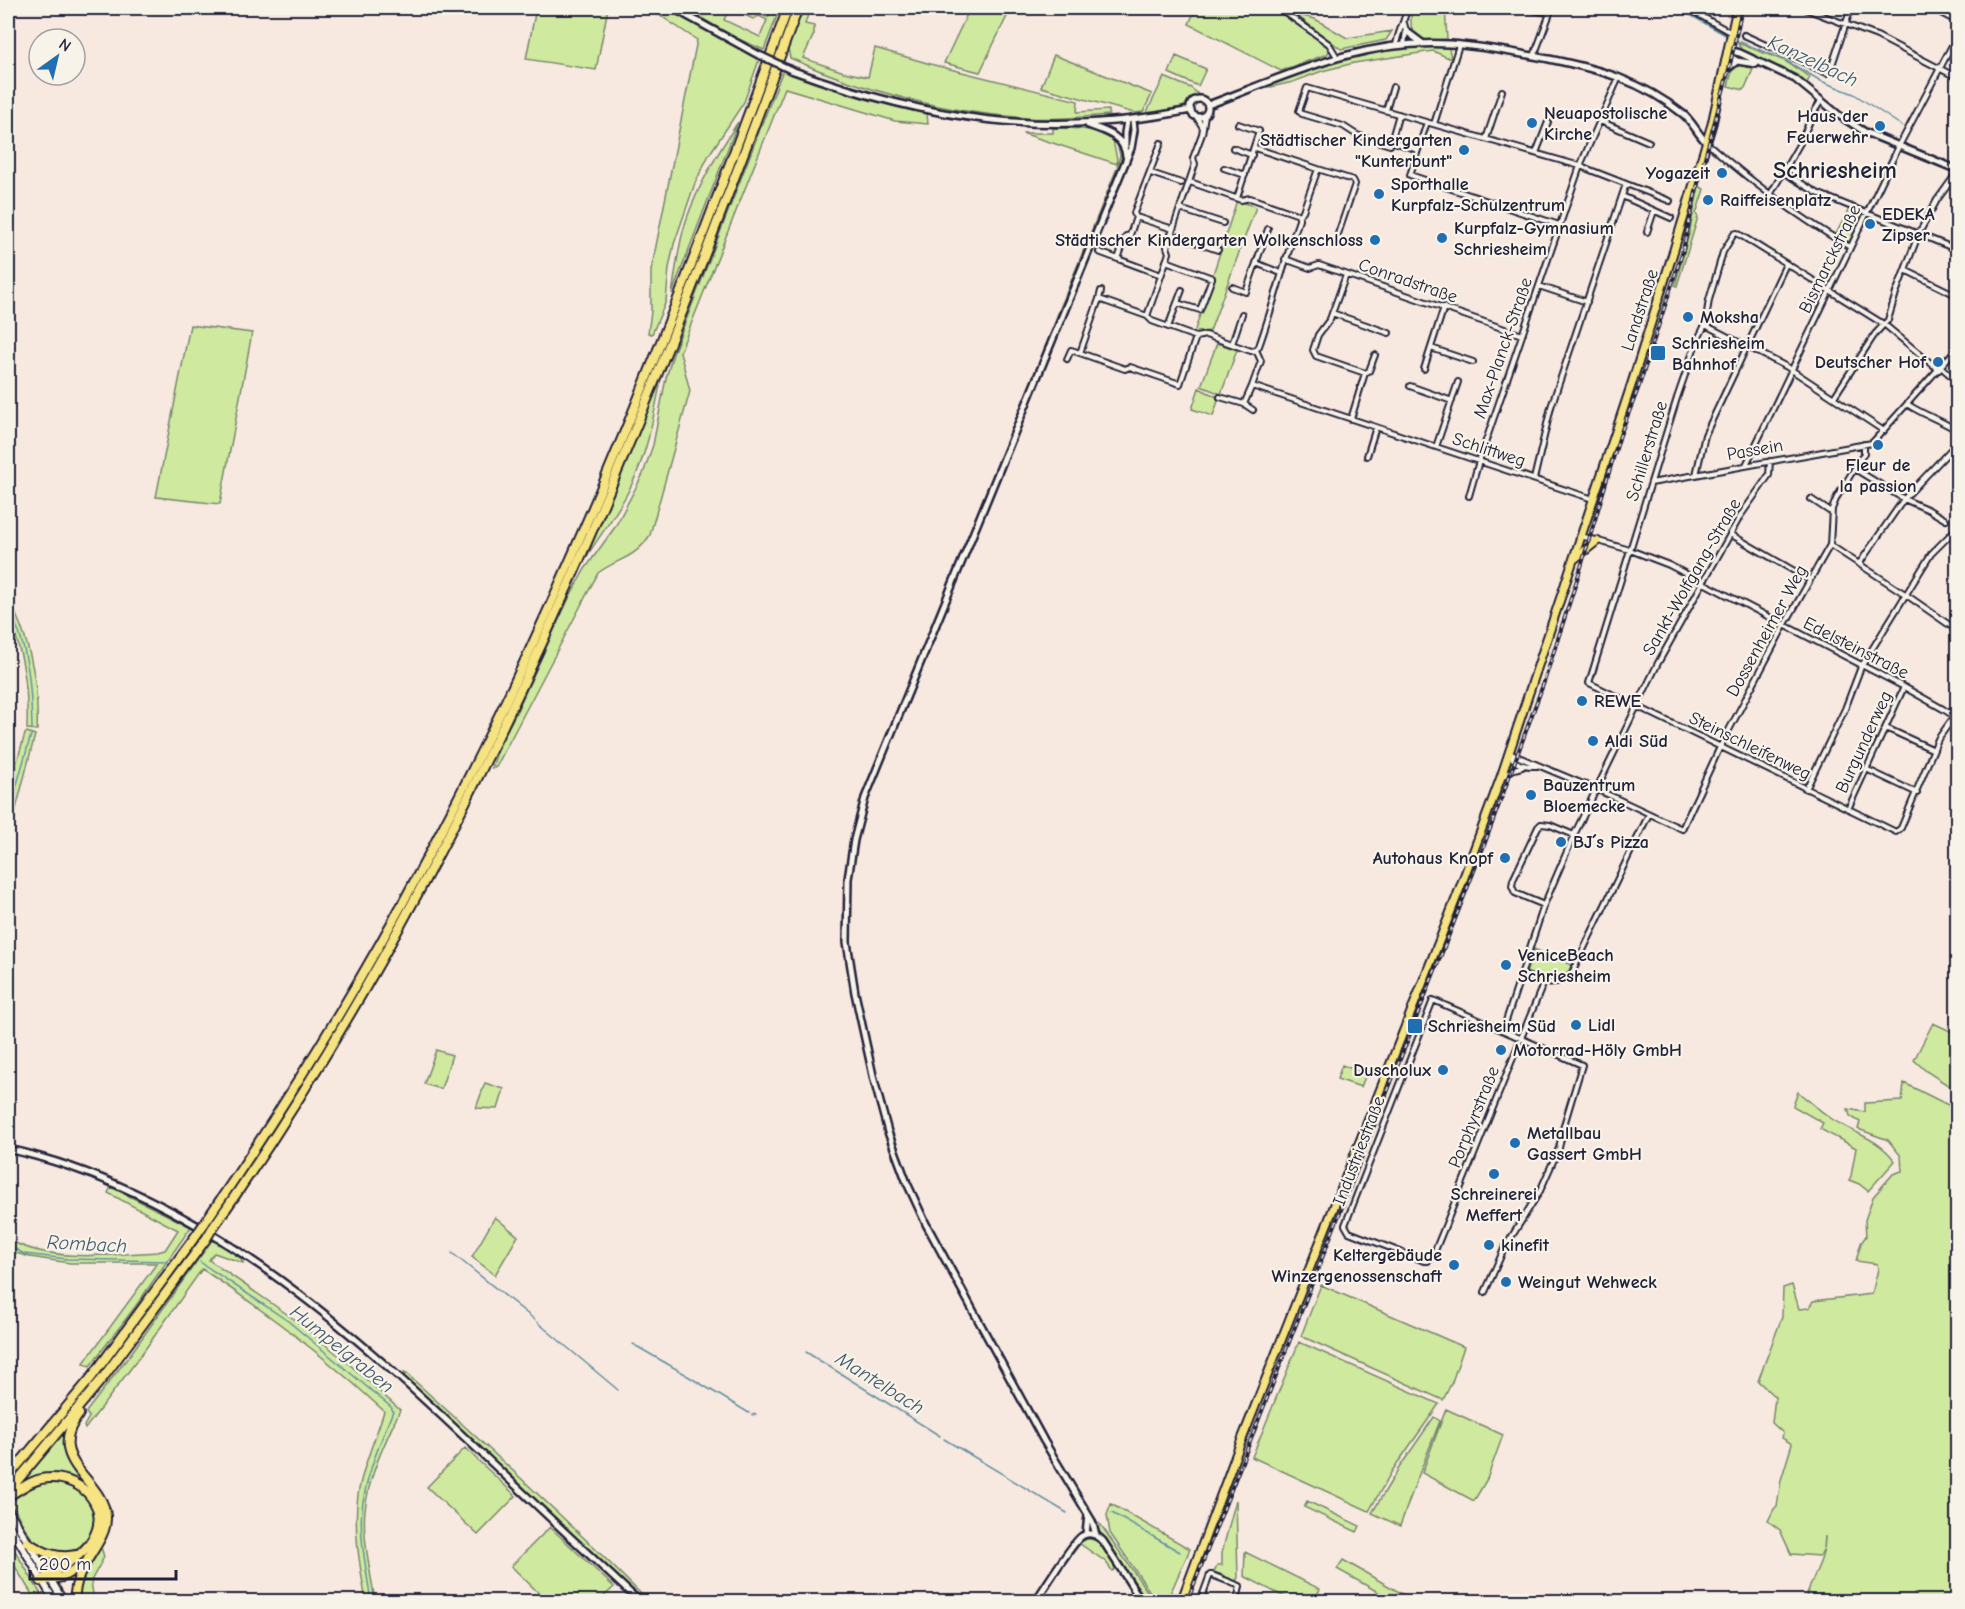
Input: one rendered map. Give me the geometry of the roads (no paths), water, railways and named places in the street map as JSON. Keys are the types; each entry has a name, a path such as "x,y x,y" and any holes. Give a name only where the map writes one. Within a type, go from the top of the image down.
{"highway":[{"path":"8,1477 91,1378 197,1234 279,1114 352,993 428,857 507,698 605,481 662,340 788,8"},
{"path":"8,1494 102,1379 213,1229 305,1089 360,998 436,862 515,703 587,544 686,306 798,8"},
{"path":"75,1602 76,1585 83,1564 104,1531 106,1515 99,1496 73,1463 69,1443 75,1420 100,1386 102,1379"},
{"path":"8,1494 48,1478 61,1479 84,1489 96,1505 99,1523 91,1542 46,1579"},
{"path":"27,1542 40,1551 56,1557 79,1554"},
{"path":"46,1579 70,1573 83,1564"}],"main road":[{"name":"Landstraße","path":"1181,1602 1239,1447 1453,907 1501,777 1653,318 1706,142 1737,8"},
{"path":"1572,561 1597,541"},
{"path":"8,1509 46,1579 55,1602"},
{"path":"8,1523 64,1602"}],"street":[{"path":"673,8 755,54 834,86 883,100 964,117 1030,124 1087,124 1130,121 1191,110"},
{"path":"1279,8 1329,44 1337,57"},
{"path":"1396,46 1407,8"},
{"path":"1521,8 1549,13"},
{"path":"1534,56 1552,8"},
{"path":"1687,8 1730,35"},
{"path":"1803,8 1847,24 1907,51 1958,78"},
{"path":"1744,35 1827,73 1831,68 1851,8"},
{"path":"1931,8 1958,22"},
{"path":"1404,22 1406,32 1404,45"},
{"path":"1406,32 1424,44"},
{"name":"Bismarckstraße","path":"1746,465 1899,146 1938,68 1958,34"},
{"path":"1208,105 1310,65 1337,57 1404,45 1459,45 1534,56 1595,69 1619,76 1658,97 1683,114 1698,135 1770,195 1806,221 1850,247"},
{"path":"1434,124 1459,45"},
{"path":"1728,53 1737,61 1763,65"},
{"path":"1728,53 1740,53 1795,79 1853,126 1958,171 1937,200 1919,233 1888,320 1875,334 1834,397"},
{"path":"1724,71 1737,61"},
{"name":"Max-Planck-Straße","path":"1469,496 1580,166 1619,76"},
{"path":"1386,110 1393,87"},
{"path":"1400,114 1390,145 1357,135 1343,126 1301,114 1299,111 1307,88 1386,110 1400,114 1427,122 1486,139 1536,153 1580,166 1670,201"},
{"path":"1486,139 1502,91"},
{"path":"1203,129 1191,110 1191,104 1197,99 1203,100 1208,105"},
{"path":"1770,195 1822,100"},
{"path":"1147,316 1166,261 1171,234 1190,182 1195,164 1193,158 1208,105"},
{"path":"1196,116 1205,115"},
{"path":"1126,158 1125,130 1130,121"},
{"path":"1130,121 1133,140 1126,158 865,798 852,854 846,917 850,966 874,1080 888,1132 907,1183 926,1224 1044,1441 1092,1521 1098,1536 1143,1601"},
{"path":"1600,121 1649,142"},
{"path":"1427,122 1410,175 1559,225"},
{"path":"1536,153 1548,122"},
{"path":"1087,124 1112,134 1125,147"},
{"path":"1237,198 1259,131 1238,124"},
{"path":"1392,141 1418,150"},
{"path":"1118,260 1126,236 1130,235 1136,217 1134,213 1161,143"},
{"path":"1233,148 1252,154"},
{"path":"1255,148 1355,182 1338,234"},
{"path":"1224,168 1245,175"},
{"path":"1099,299 1196,337 1206,335 1251,351 1256,350 1280,286 1281,273 1299,215 1303,211 1318,169"},
{"path":"1783,172 1817,193 1958,250"},
{"path":"1151,173 1180,183"},
{"path":"1190,182 1241,200 1250,198 1299,215"},
{"path":"1534,479 1551,407 1626,184"},
{"path":"1622,196 1671,218"},
{"path":"1180,209 1223,223"},
{"path":"1647,232 1654,211"},
{"path":"1136,217 1173,229"},
{"path":"1232,287 1246,292 1268,230"},
{"name":"Schillerstraße","path":"1589,683 1692,353 1705,325 1709,300 1723,252 1731,237 1737,233 1786,264"},
{"path":"1171,234 1218,250"},
{"path":"1099,252 1161,275"},
{"name":"Conradstraße","path":"1285,259 1309,268 1319,265 1522,334"},
{"path":"1166,261 1212,278 1200,310 1178,303"},
{"path":"1256,263 1281,273"},
{"path":"1696,475 1706,435 1786,264 1884,325 1958,382"},
{"path":"1905,270 1958,296"},
{"path":"1346,275 1332,313 1318,335 1313,350 1316,356 1365,373"},
{"path":"1539,286 1587,302"},
{"path":"1168,327 1182,290"},
{"path":"1080,353 1101,291"},
{"path":"1424,369 1444,308"},
{"path":"1332,313 1389,333"},
{"path":"1232,344 1242,314"},
{"path":"1705,325 1792,370 1884,431"},
{"path":"1068,359 1071,350 1125,369 1130,367 1180,384 1196,337"},
{"path":"1864,444 1875,441 1958,347"},
{"path":"1431,348 1473,362"},
{"path":"1244,404 1261,361 1256,350"},
{"path":"1351,418 1365,373 1369,371 1376,355"},
{"path":"1436,447 1458,382"},
{"name":"Schlittweg","path":"1252,386 1593,499"},
{"path":"1410,386 1452,401"},
{"path":"1220,397 1244,404 1253,410"},
{"path":"1907,404 1918,412 1945,422 1958,431"},
{"path":"1366,456 1376,427"},
{"path":"1859,564 1904,499 1958,442"},
{"name":"Passein","path":"1651,483 1864,444"},
{"name":"Dossenheimer Weg","path":"1649,814 1682,829 1720,747 1830,545 1832,509 1864,453 1864,444"},
{"name":"Sankt-Wolfgang-Straße","path":"1503,1030 1523,975 1544,905 1574,835 1636,706 1703,582 1730,534 1769,475 1770,461"},
{"path":"1855,469 1904,499 1946,520"},
{"path":"1811,499 1829,511 1832,509"},
{"path":"1806,789 1845,709 1862,667 1931,554 1957,529"},
{"path":"1730,534 1810,580"},
{"name":"Edelsteinstraße","path":"1580,536 1630,550 1669,565 1904,687 1953,716"},
{"path":"1830,545 1958,631"},
{"name":"Steinschleifenweg","path":"1589,683 1893,831 1899,831 1917,793"},
{"name":"Burgunderweg","path":"1848,809 1904,687"},
{"path":"1866,769 1917,793 1934,750 1958,711"},
{"path":"1886,728 1934,750"},
{"path":"1509,753 1513,761 1524,766"},
{"path":"1509,753 1649,814 1572,973 1562,981 1544,982 1523,975"},
{"path":"1501,777 1524,766 1541,766"},
{"path":"1544,905 1515,893 1512,886 1513,880 1541,824 1550,825 1574,835"},
{"name":"Porphyrstraße","path":"1428,1261 1432,1258 1544,982"},
{"name":"Industriestraße","path":"1428,1261 1349,1232 1345,1225 1433,1000 1503,1030"},
{"path":"1485,1292 1504,1249 1540,1191 1559,1148 1563,1125 1582,1065 1503,1030"},
{"path":"8,1149 64,1165 146,1199 249,1258 298,1293 393,1371 640,1602"},
{"path":"1086,1534 1088,1515"},
{"path":"1035,1602 1079,1538 1086,1534 1098,1536"},
{"path":"1200,1602 1210,1575 1212,1575 1240,1586 1237,1602"}],"waterway":[{"name":"Kanzelbach","path":"1678,8 1729,37"},
{"name":"Kanzelbach","path":"1733,39 1785,60 1821,81 1854,94 1902,126"},
{"name":"Rombach","path":"8,608 25,651 30,682 32,729"},
{"name":"Rombach","path":"8,816 31,735"},
{"name":"Rombach","path":"8,1245 24,1254 67,1259 167,1261"},
{"name":"Mantelbach","path":"452,1253 535,1320"},
{"name":"Humpelgraben","path":"200,1262 288,1321 391,1407 393,1411 370,1471 362,1509 362,1543 371,1602"},
{"name":"Mantelbach","path":"537,1322 618,1390"},
{"name":"Mantelbach","path":"636,1346 685,1374"},
{"name":"Mantelbach","path":"806,1352 940,1436"},
{"name":"Mantelbach","path":"686,1375 749,1413"},
{"name":"Mantelbach","path":"752,1415 756,1414"},
{"name":"Mantelbach","path":"944,1439 1067,1513"},
{"name":"Mantelbach","path":"1112,1513 1180,1552"}],"railway":[{"path":"1187,1602 1483,848 1544,682 1620,435 1638,389 1683,250 1697,187 1729,69 1742,8"}],"place":[{"name":"Neuapostolische Kirche","path":"1532,123"},
{"name":"Haus der Feuerwehr","path":"1880,126"},
{"name":"Städtischer Kindergarten \"Kunterbunt\"","path":"1464,150"},
{"name":"Yogazeit","path":"1722,173"},
{"name":"Sporthalle Kurpfalz-Schulzentrum","path":"1379,194"},
{"name":"Raiffeisenplatz","path":"1708,200"},
{"name":"EDEKA Zipser","path":"1870,224"},
{"name":"Kurpfalz-Gymnasium Schriesheim","path":"1442,238"},
{"name":"Städtischer Kindergarten Wolkenschloss","path":"1375,240"},
{"name":"Moksha","path":"1688,317"},
{"name":"Schriesheim Bahnhof","path":"1658,353"},
{"name":"Deutscher Hof","path":"1938,362"},
{"name":"Fleur de la passion","path":"1878,445"},
{"name":"REWE","path":"1582,701"},
{"name":"Aldi Süd","path":"1593,741"},
{"name":"Bauzentrum Bloemecke","path":"1531,795"},
{"name":"BJ´s Pizza","path":"1561,842"},
{"name":"Autohaus Knopf","path":"1505,858"},
{"name":"VeniceBeach Schriesheim","path":"1506,965"},
{"name":"Lidl","path":"1576,1025"},
{"name":"Schriesheim Süd","path":"1415,1026"},
{"name":"Motorrad-Höly GmbH","path":"1501,1050"},
{"name":"Duscholux","path":"1443,1070"},
{"name":"Metallbau Gassert GmbH","path":"1515,1143"},
{"name":"Schreinerei Meffert","path":"1494,1174"},
{"name":"kinefit","path":"1489,1245"},
{"name":"Keltergebäude Winzergenossenschaft","path":"1454,1265"},
{"name":"Weingut Wehweck","path":"1506,1282"}],"district":[{"name":"Schriesheim","path":"1835,170"}]}
